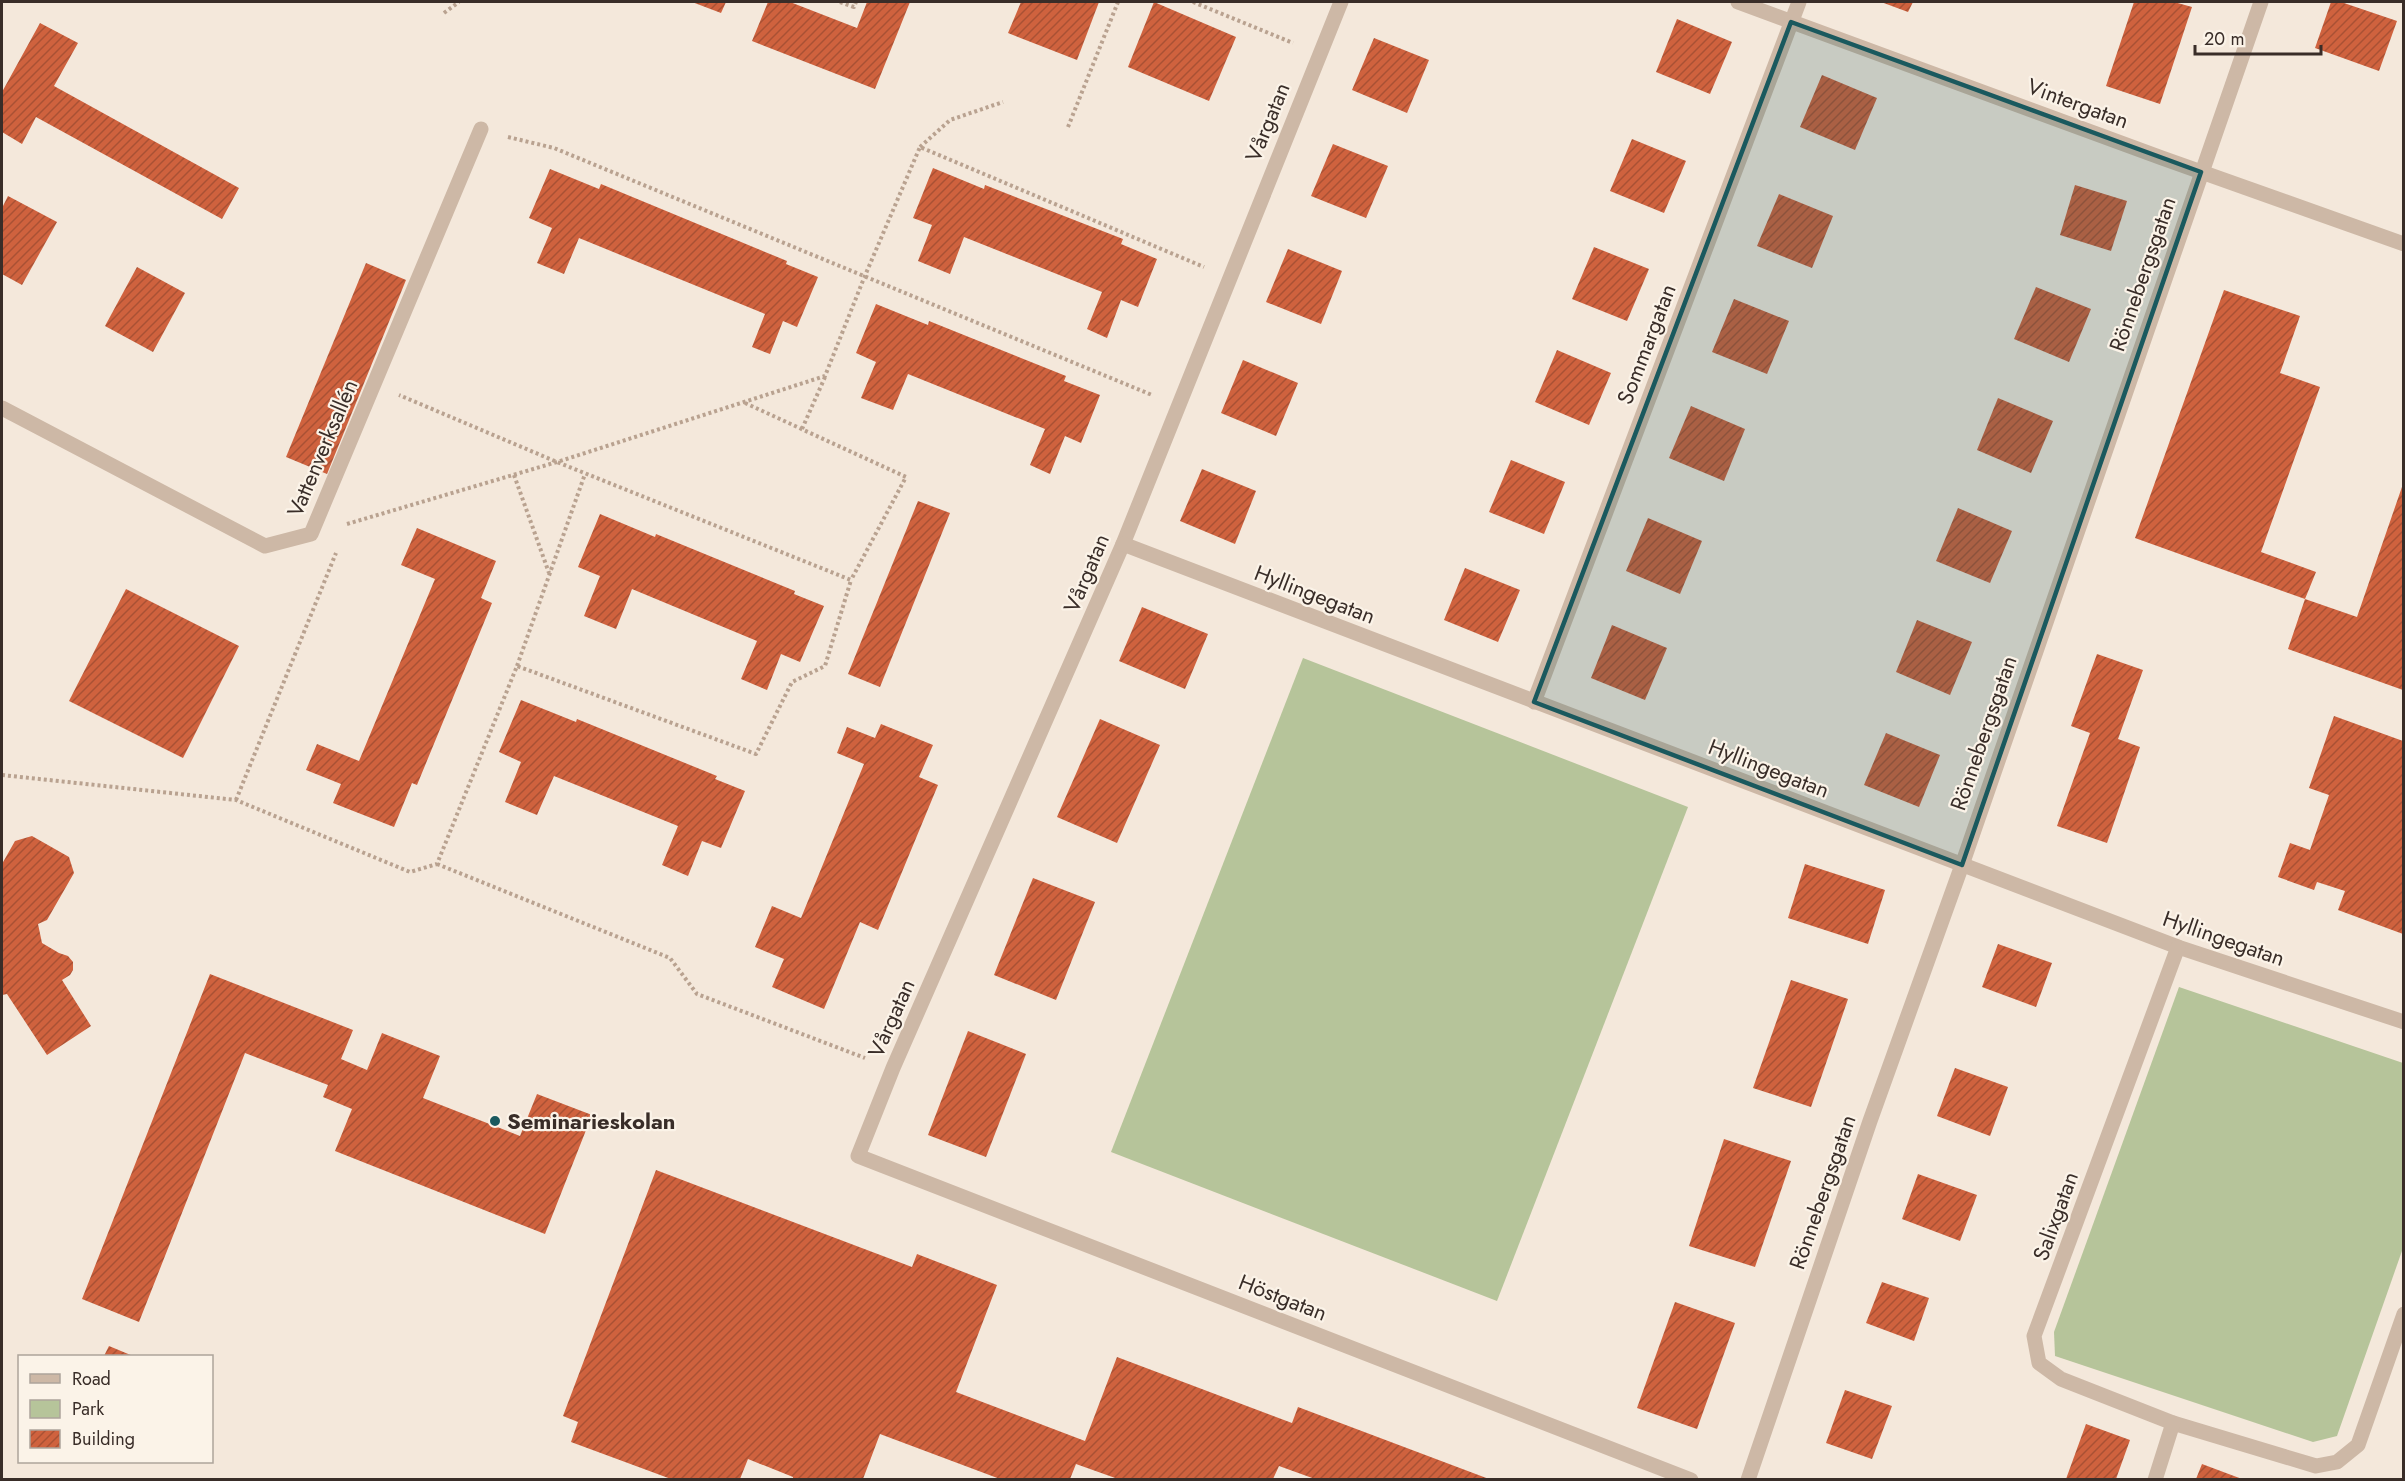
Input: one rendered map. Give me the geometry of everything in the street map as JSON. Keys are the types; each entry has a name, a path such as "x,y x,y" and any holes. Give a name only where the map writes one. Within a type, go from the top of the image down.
{"street":[{"name":"Vårgatan","path":"858,1156 893,1068 1123,544 1341,2"},
{"name":"Vintergatan","path":"1738,2 2403,244"},
{"name":"Sommargatan","path":"1534,702 1799,2"},
{"name":"Rönnebergsgatan","path":"1748,1479 1869,1121 1962,865 2261,2"},
{"name":"Vattenverksallén","path":"2,408 265,546 311,534 481,129"},
{"name":"Hyllingegatan","path":"1123,544 2178,947 2403,1022"},
{"name":"Salixgatan","path":"2178,947 2034,1336 2039,1363 2061,1379 2173,1423 2316,1466 2337,1462 2358,1445 2403,1314"},
{"name":"Höstgatan","path":"858,1156 1691,1479"},
{"path":"2155,1479 2173,1423"}],"path":[{"path":"444,13 459,2"},
{"path":"840,2 854,7 856,2"},
{"path":"1068,127 1118,2"},
{"path":"1193,2 1319,54"},
{"path":"802,429 920,147 950,120 1003,102"},
{"path":"481,129 554,148 864,278 1178,405"},
{"path":"920,147 1229,278"},
{"path":"311,534 557,462 825,376"},
{"path":"374,384 585,474 851,580"},
{"path":"517,666 756,754 792,682 825,666 851,580 906,477 744,402"},
{"path":"437,864 517,666 585,474"},
{"path":"514,475 550,573"},
{"path":"343,535 347,524"},
{"path":"236,800 338,546"},
{"path":"2,775 236,800 410,872 437,864 670,958 697,994 893,1068"}],"highlighted area":[{"path":"1791,22 2201,172 1962,865 1534,702"}],"green space":[{"path":"1303,658 1688,807 1497,1301 1111,1152"},
{"path":"2179,987 2403,1063 2403,1248 2337,1436 2313,1442 2055,1356 2054,1332"}],"building":[{"path":"692,2 726,2 721,13"},
{"path":"768,2 790,2 857,28 867,2 910,2 875,89 752,41"},
{"path":"1021,2 1099,2 1077,60 1008,33"},
{"path":"1154,2 1236,37 1209,101 1128,67"},
{"path":"1881,2 1913,2 1908,12"},
{"path":"2134,2 2174,2 2192,7 2160,104 2106,86"},
{"path":"2331,2 2341,2 2397,21 2379,71 2315,48"},
{"path":"1677,19 1732,42 1710,94 1656,72"},
{"path":"40,23 78,43 54,86 239,188 222,219 36,117 22,144 2,132 2,92"},
{"path":"1374,38 1429,60 1407,113 1352,90"},
{"path":"1822,75 1877,98 1855,150 1800,127"},
{"path":"1632,139 1686,161 1664,213 1610,191"},
{"path":"1333,144 1388,166 1366,218 1311,196"},
{"path":"933,168 984,189 985,185 1123,239 1121,244 1157,259 1138,307 1121,300 1107,338 1087,329 1102,292 964,237 950,274 918,261 932,225 913,218"},
{"path":"550,169 599,189 601,184 787,261 786,264 818,277 797,327 783,321 770,354 752,347 765,314 579,238 564,274 537,263 552,228 529,218"},
{"path":"2075,185 2127,201 2111,251 2060,235"},
{"path":"1779,194 1833,216 1812,268 1757,246"},
{"path":"8,196 57,222 22,285 2,274 2,208"},
{"path":"1594,247 1649,269 1627,321 1572,299"},
{"path":"1288,249 1342,271 1321,324 1266,302"},
{"path":"366,263 406,280 327,474 286,457"},
{"path":"137,267 185,293 153,352 105,326"},
{"path":"2036,287 2091,309 2069,362 2014,339"},
{"path":"2224,290 2300,316 2280,373 2320,387 2261,552 2316,572 2305,599 2135,538"},
{"path":"1734,299 1789,321 1767,374 1712,352"},
{"path":"876,304 928,325 929,321 1066,376 1064,381 1100,395 1081,443 1065,436 1050,474 1030,465 1045,429 908,374 893,410 861,398 876,362 856,353"},
{"path":"1557,350 1611,373 1589,425 1535,402"},
{"path":"1243,360 1298,383 1276,436 1221,413"},
{"path":"1998,398 2053,421 2031,473 1977,450"},
{"path":"1691,406 1745,429 1724,481 1669,458"},
{"path":"1511,460 1565,482 1544,534 1489,512"},
{"path":"1202,469 1256,491 1235,544 1180,521"},
{"path":"2403,484 2403,690 2288,649 2305,599 2357,617"},
{"path":"918,501 950,513 880,687 848,674"},
{"path":"1958,508 2012,531 1990,583 1936,561"},
{"path":"600,514 655,537 656,534 795,591 794,594 824,606 800,662 781,654 767,690 741,679 757,641 632,589 616,629 584,616 600,576 578,567"},
{"path":"1648,518 1702,541 1680,594 1626,571"},
{"path":"417,528 496,561 481,598 492,603 417,785 412,783 394,827 333,803 341,784 306,770 317,744 359,761 435,579 401,565"},
{"path":"1465,568 1520,590 1498,642 1444,620"},
{"path":"126,589 239,646 183,758 69,701"},
{"path":"1142,607 1208,634 1185,689 1119,661"},
{"path":"1917,620 1972,642 1950,695 1896,672"},
{"path":"1612,625 1667,648 1645,700 1591,678"},
{"path":"2097,654 2143,670 2118,739 2140,747 2107,843 2057,826 2090,733 2071,726"},
{"path":"521,700 576,722 577,719 717,776 715,779 745,791 721,848 702,841 688,876 662,865 678,826 554,776 537,815 505,802 521,762 499,752"},
{"path":"2334,716 2403,741 2403,934 2338,910 2345,891 2317,882 2314,890 2278,877 2290,843 2310,850 2329,795 2309,788"},
{"path":"1100,719 1160,745 1117,843 1057,817"},
{"path":"881,724 933,745 919,777 938,785 878,930 860,922 824,1009 772,987 784,959 755,947 772,906 801,918 864,764 837,753 847,727 875,738"},
{"path":"1886,733 1940,755 1919,807 1864,785"},
{"path":"32,836 69,857 74,873 47,920 38,924 42,943 68,956 73,962 70,975 62,980 91,1026 47,1055 7,994 2,995 2,864 15,841"},
{"path":"1805,864 1885,890 1868,944 1788,918"},
{"path":"1033,878 1095,902 1056,1000 994,975"},
{"path":"1998,944 2052,963 2036,1007 1982,987"},
{"path":"210,974 353,1030 341,1059 367,1070 382,1033 440,1056 423,1098 520,1136 537,1094 592,1115 545,1234 335,1151 352,1109 323,1097 328,1085 245,1053 139,1322 82,1299"},
{"path":"1791,980 1848,999 1811,1107 1753,1088"},
{"path":"968,1031 1026,1054 986,1157 928,1135"},
{"path":"1955,1068 2008,1087 1990,1136 1937,1116"},
{"path":"1724,1139 1791,1161 1755,1267 1689,1246"},
{"path":"656,1170 912,1267 917,1254 997,1285 956,1392 1085,1441 1117,1357 1292,1423 1298,1407 1489,1479 1315,1479 1279,1466 1273,1479 1118,1479 1076,1464 1070,1479 1000,1479 880,1434 863,1479 793,1479 793,1477 748,1459 740,1479 671,1479 571,1442 578,1422 563,1416"},
{"path":"1918,1174 1977,1195 1960,1241 1902,1219"},
{"path":"1882,1282 1929,1298 1914,1341 1866,1323"},
{"path":"1675,1302 1735,1323 1697,1429 1637,1408"},
{"path":"109,1346 131,1355 104,1355"},
{"path":"1845,1390 1892,1406 1872,1459 1826,1443"},
{"path":"2086,1424 2130,1440 2116,1479 2066,1479"},
{"path":"2202,1464 2242,1479 2196,1479"}],"place":[{"name":"Seminarieskolan","path":"495,1121"}]}
